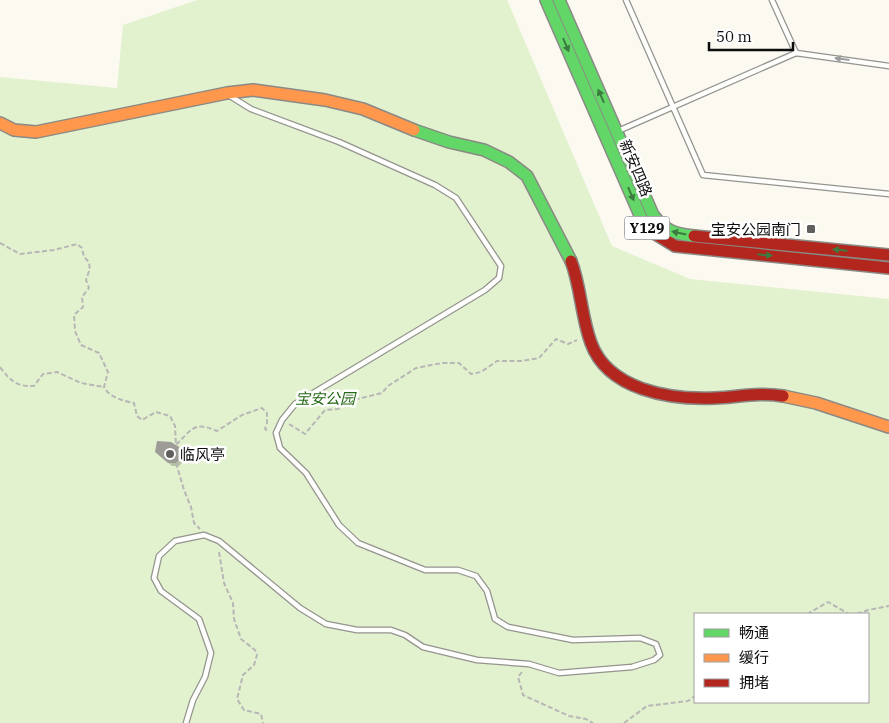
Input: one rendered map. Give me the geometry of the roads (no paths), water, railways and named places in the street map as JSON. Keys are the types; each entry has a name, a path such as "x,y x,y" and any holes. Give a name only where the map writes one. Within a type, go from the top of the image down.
{"street":[{"name":"新安四路","path":"546,0 643,222 652,233 675,246 889,268"},
{"name":"新安四路","path":"559,0 653,215 659,224 677,234 889,255"},
{"path":"0,123 14,130 36,132 253,90 325,100 363,109 413,130 449,142 484,150 509,162 527,176 568,253 576,275 591,344 603,364 618,378 642,389 667,395 713,398 766,393 816,403 889,427"}],"lane":[{"path":"626,0 703,175 889,194"},
{"path":"772,0 796,53"},
{"path":"617,132 796,53 889,66"},
{"path":"186,723 193,700 205,677 211,654 198,619 161,591 154,578 159,556 175,541 204,535 219,541 300,608 326,624 357,630 391,630 405,635 423,647 477,660 529,664 559,673 632,666 654,660 660,655 656,644 640,638 572,640 508,627 495,619 487,591 476,576 458,570 425,570 358,543 339,525 306,473 280,448 276,433 282,420 295,404 485,290 499,278 501,266 456,198 435,185 339,142 251,109 227,94"}],"place":[{"name":"宝安公园南门","path":"811,229"},
{"name":"临风亭","path":"170,454"}],"park label":[{"name":"宝安公园","path":"325,398"}]}
